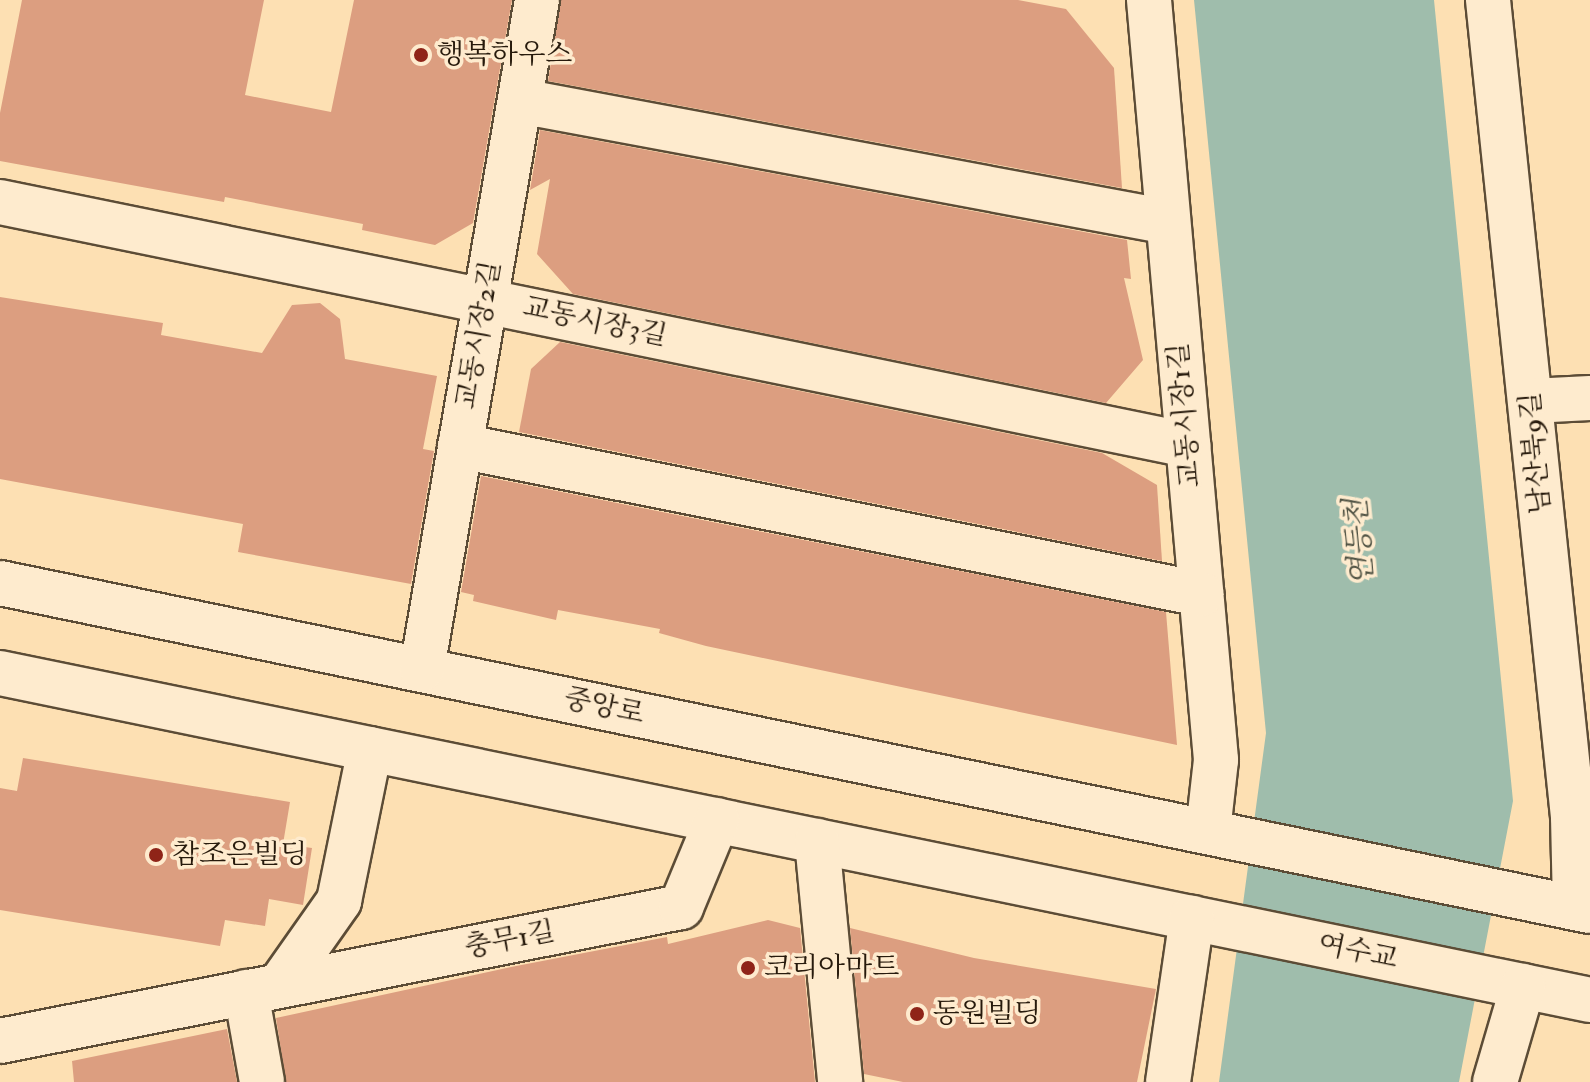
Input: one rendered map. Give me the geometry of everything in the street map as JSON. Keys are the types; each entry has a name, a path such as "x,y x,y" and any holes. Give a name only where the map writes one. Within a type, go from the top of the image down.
{"street":[{"name":"교동시장2길","path":"422,669 537,0"},
{"name":"교동시장1길","path":"1149,0 1216,760 1208,831"},
{"name":"남산북9길","path":"1488,0 1582,909"},
{"path":"520,101 1168,222"},
{"name":"교동시장3길","path":"0,202 1188,445"},
{"path":"1531,401 1590,398"},
{"path":"460,446 1201,594"},
{"name":"중앙로","path":"0,583 1208,831"},
{"name":"여수교","path":"0,673 1590,1000"},
{"path":"262,1082 263,989 339,901 370,749"},
{"name":"충무1길","path":"0,1041 681,907 717,820"},
{"path":"1208,831 1582,909"},
{"path":"817,841 840,1082"},
{"path":"1168,1082 1192,918"},
{"path":"1495,1082 1523,986"}],"water":[{"name":"연등천","path":"1194,0 1434,0 1513,801 1459,1082 1219,1082 1266,733"}],"building":[{"path":"22,0 264,0 245,95 331,112 354,0 512,0 473,223 435,245 362,230 363,224 225,197 224,202 0,161 0,113"},
{"path":"561,0 1018,0 1066,9 1114,68 1122,188 548,81"},
{"path":"540,130 1127,240 1131,279 1124,278 1143,360 1106,403 573,294 537,254 550,179 530,190"},
{"path":"0,297 163,323 161,335 262,353 292,305 320,303 340,319 345,359 437,376 423,449 434,451 411,584 238,552 243,524 0,479"},
{"path":"560,342 1102,453 1157,485 1162,561 519,432 531,369"},
{"path":"481,476 1166,612 1177,745 706,646 659,633 660,629 558,610 556,620 473,601 474,595 461,592"},
{"name":"참조은빌딩","path":"23,758 290,802 283,844 312,848 303,905 269,899 265,926 225,920 220,946 0,910 0,788 17,791"},
{"path":"768,920 800,928 815,1082 286,1082 276,1018 511,967 667,937 668,944"},
{"path":"850,928 974,958 1156,989 1137,1082 903,1082 864,1074"},
{"path":"227,1029 237,1082 74,1082 72,1061"}],"place":[{"name":"행복하우스","path":"421,55"},
{"name":"참조은빌딩","path":"156,855"},
{"name":"코리아마트","path":"748,968"},
{"name":"동원빌딩","path":"917,1014"}]}
